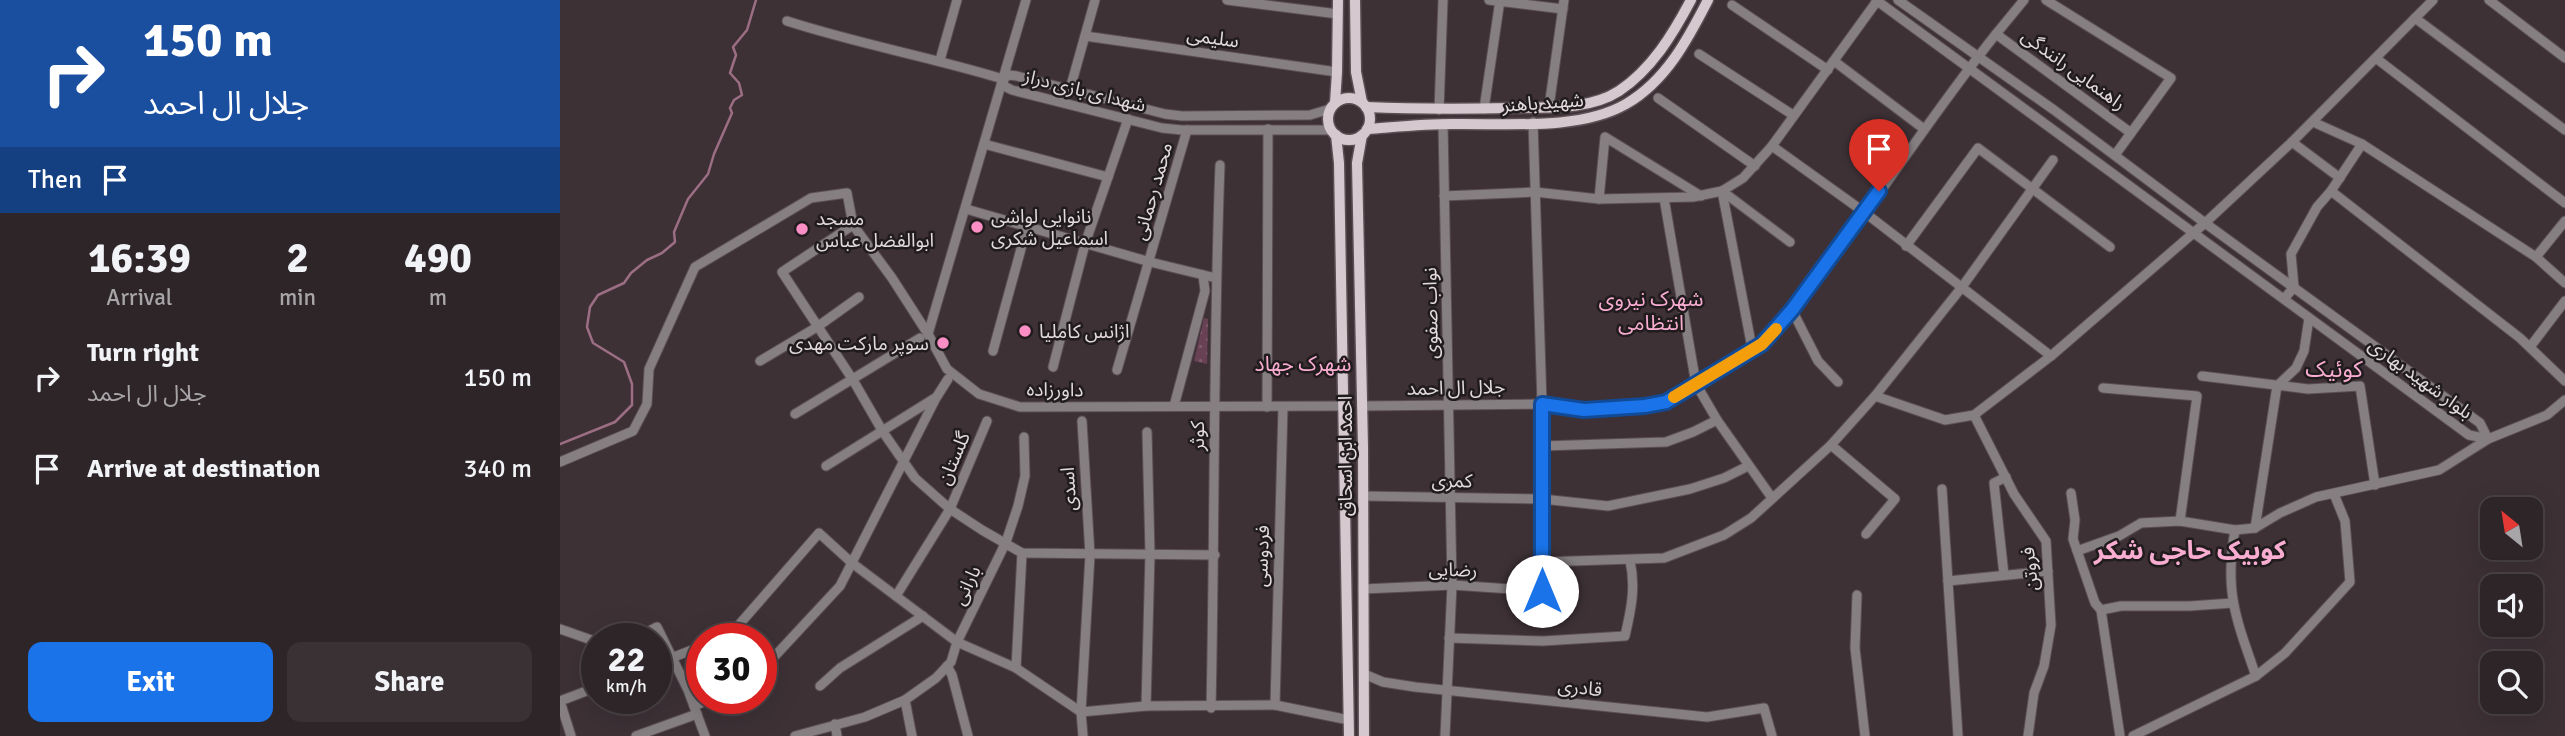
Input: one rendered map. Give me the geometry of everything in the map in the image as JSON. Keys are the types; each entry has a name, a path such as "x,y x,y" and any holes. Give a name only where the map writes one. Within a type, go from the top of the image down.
{"main road":[{"path":"1338,0 1338,72 1328,123 1333,132 1349,140 1364,132 1370,118 1356,72 1355,0"},
{"name":"شهید باهنر","path":"1364,105 1439,110 1550,107 1600,100 1618,92 1634,80 1673,35 1691,0"},
{"name":"شهید باهنر","path":"1364,132 1443,124 1552,122 1606,113 1645,90 1686,43 1708,0"},
{"path":"1332,106 1351,98 1364,105"},
{"path":"1526,107 1529,123"},
{"path":"1550,107 1548,116 1552,122"},
{"name":"احمد ابن اسحاق","path":"1333,132 1339,163 1349,736"},
{"name":"احمد ابن اسحاق","path":"1364,132 1357,163 1364,736"},
{"path":"1349,673 1352,680 1356,681 1362,679 1364,674"},
{"path":"1349,707 1352,703 1360,702 1364,707"}],"street":[{"path":"940,60 957,0"},
{"path":"794,414 924,336 966,209 1026,0"},
{"path":"1070,89 1095,0"},
{"path":"1227,0 1338,14"},
{"path":"1439,110 1443,0"},
{"path":"1489,0 1563,5 1550,107"},
{"path":"1444,196 1535,192 1599,199 1664,198 1701,196 1722,191 1743,178 1772,146 1876,0"},
{"name":"بلوار شهید بهاری","path":"1876,0 2469,435 2488,439"},
{"name":"بلوار شهید بهاری","path":"1898,0 2115,155 2480,423 2488,439"},
{"path":"1996,34 2024,0"},
{"path":"2046,0 2171,78 2131,133"},
{"path":"1875,396 1945,420 1974,415 2051,356 2205,223 2292,142 2433,0"},
{"path":"2489,0 2565,58"},
{"path":"1484,109 1500,1"},
{"path":"1732,5 1831,66 1924,129"},
{"path":"2415,18 2565,130"},
{"path":"787,21 1003,79"},
{"name":"راهنمایی رانندگی","path":"1978,56 1996,34 2131,133 2115,155"},
{"name":"سلیمی","path":"1085,36 1338,72"},
{"path":"1699,54 1793,115"},
{"name":"جلال ال احمد","path":"1362,406 1542,404 1584,410 1666,402 1762,344 1792,310 1978,56"},
{"path":"2376,59 2565,203"},
{"name":"شهدا ی بازی دراز","path":"1332,106 1310,115 1182,116 1017,76 1009,75 1003,79 1004,86 1013,90 1162,128 1333,132"},
{"path":"1658,98 1755,166"},
{"path":"1054,367 1085,244 1128,120"},
{"path":"2312,122 2362,144 2536,257 2565,283"},
{"path":"1529,123 1535,192 1542,404 1542,608"},
{"name":"نواب صفوی","path":"1443,124 1452,585 1445,689 1445,736"},
{"path":"1267,407 1268,129"},
{"name":"محمد رحمانی","path":"1117,370 1187,130"},
{"path":"1599,199 1605,137 1701,196"},
{"path":"2292,142 2340,178"},
{"path":"984,144 1108,177"},
{"path":"2284,299 2294,287 2291,254 2317,207 2362,144"},
{"path":"1772,146 1864,212 2051,356"},
{"path":"1906,246 1978,148 2110,247"},
{"path":"1542,562 1664,558 1724,534 1751,518 1831,445 1875,396 1962,287 2053,160"},
{"name":"کوثر","path":"1211,708 1215,555 1216,278 1220,165"},
{"path":"1722,191 1790,242"},
{"path":"1722,191 1752,348"},
{"path":"2331,191 2530,347 2565,381"},
{"path":"560,462 632,431 647,404 649,369 695,267 811,198 848,193 853,225 782,272 915,478 950,509 1022,553 1215,555"},
{"path":"1664,198 1696,384 1717,420 1772,498"},
{"path":"966,209 1150,262 1216,278"},
{"path":"2536,257 2565,221"},
{"name":"داورزاده","path":"853,225 892,278 924,336 947,369 979,394 1020,407 1345,406"},
{"path":"993,351 1027,227"},
{"path":"1174,406 1205,291 1203,275"},
{"path":"760,361 817,327 859,297"},
{"path":"2530,347 2565,301"},
{"path":"1792,310 1818,362 1838,382"},
{"path":"2255,528 2277,386 2296,368 2304,351 2309,318"},
{"path":"2202,376 2308,389 2360,386 2375,485"},
{"path":"777,654 840,586 948,379"},
{"path":"2103,388 2197,396 2179,521"},
{"path":"826,466 936,398"},
{"path":"2077,551 2119,536 2141,523 2179,521 2235,530 2255,528 2316,497 2439,470 2488,439 2547,415 2565,400"},
{"name":"فردوسی","path":"1275,705 1283,407"},
{"name":"فروتن","path":"1974,415 2014,494 2046,541 2051,625 2044,666 2034,693 2028,736"},
{"path":"1542,446 1666,442 1717,420"},
{"name":"گلستان","path":"896,596 950,509 987,421"},
{"name":"اسدی","path":"1082,421 1090,555 1082,736"},
{"path":"1146,706 1150,554 1147,432"},
{"name":"بارانی","path":"947,666 1006,542 1025,476 1024,437"},
{"path":"1831,445 1895,499 1866,534"},
{"name":"کمری","path":"1363,496 1542,499 1608,506 1690,489 1724,478 1748,466"},
{"path":"2004,575 1994,483 2006,477"},
{"path":"1941,489 1958,736"},
{"path":"2071,493 2075,520 2073,539 2095,603 2101,610 2120,736"},
{"path":"2133,736 2256,676 2285,653 2350,582 2345,521 2334,494"},
{"path":"2235,530 2230,574 2233,603 2256,676"},
{"path":"740,623 819,533 852,563 957,642 1016,668 1081,712 1146,706 1211,708 1275,705 1349,720"},
{"path":"1016,668 1022,553"},
{"path":"1449,638 1543,641 1625,636 1633,604 1630,561"},
{"path":"1948,581 2048,571"},
{"name":"رضایی","path":"1363,589 1452,585 1542,591"},
{"path":"1857,595 1855,648 1865,736"},
{"path":"2101,610 2121,606 2233,603"},
{"path":"820,686 840,668 923,616"},
{"path":"560,629 581,636"},
{"path":"686,652 672,657 686,689"},
{"path":"795,736 865,717 905,700 936,678 947,666 952,675 968,736"},
{"name":"قادری","path":"1364,674 1394,684 1707,717 1764,708 1772,736"},
{"path":"571,736 560,701 581,693"},
{"path":"905,700 912,736"},
{"path":"636,736 686,714"},
{"path":"697,714 705,736"},
{"path":"835,724 837,736"}],"shaded area":[{"path":"1204,318 1208,319 1207,364 1194,361"}],"waterway":[{"path":"560,444 615,422 632,405 632,384 624,362 593,343 587,327 590,307 598,295 624,283 631,273 647,260 662,253 675,242 674,232 688,199 708,174 732,113 730,108 734,100 742,95 739,83 730,73 736,55 733,47 747,30 756,0"}],"slow traffic":[{"path":"1674,397 1762,344 1776,329"}],"place":[{"name":"نانوایی لواشی اسماعیل شکری","path":"977,227"},
{"name":"مسجد ابوالفضل عباس","path":"802,229"},
{"name":"اژانس کاملیا","path":"1025,331"},
{"name":"سوپر مارکت مهدی","path":"943,343"}],"district":[{"name":"شهرک نیروی انتظامی","path":"1651,311"},
{"name":"شهرک جهاد","path":"1303,364"},
{"name":"کوئیک","path":"2334,369"},
{"name":"کوبیک حاجی شکر","path":"2190,550"}],"route":[{"path":"1542,591 1542,404 1584,410 1666,402 1762,344 1792,310 1879,191"}]}
